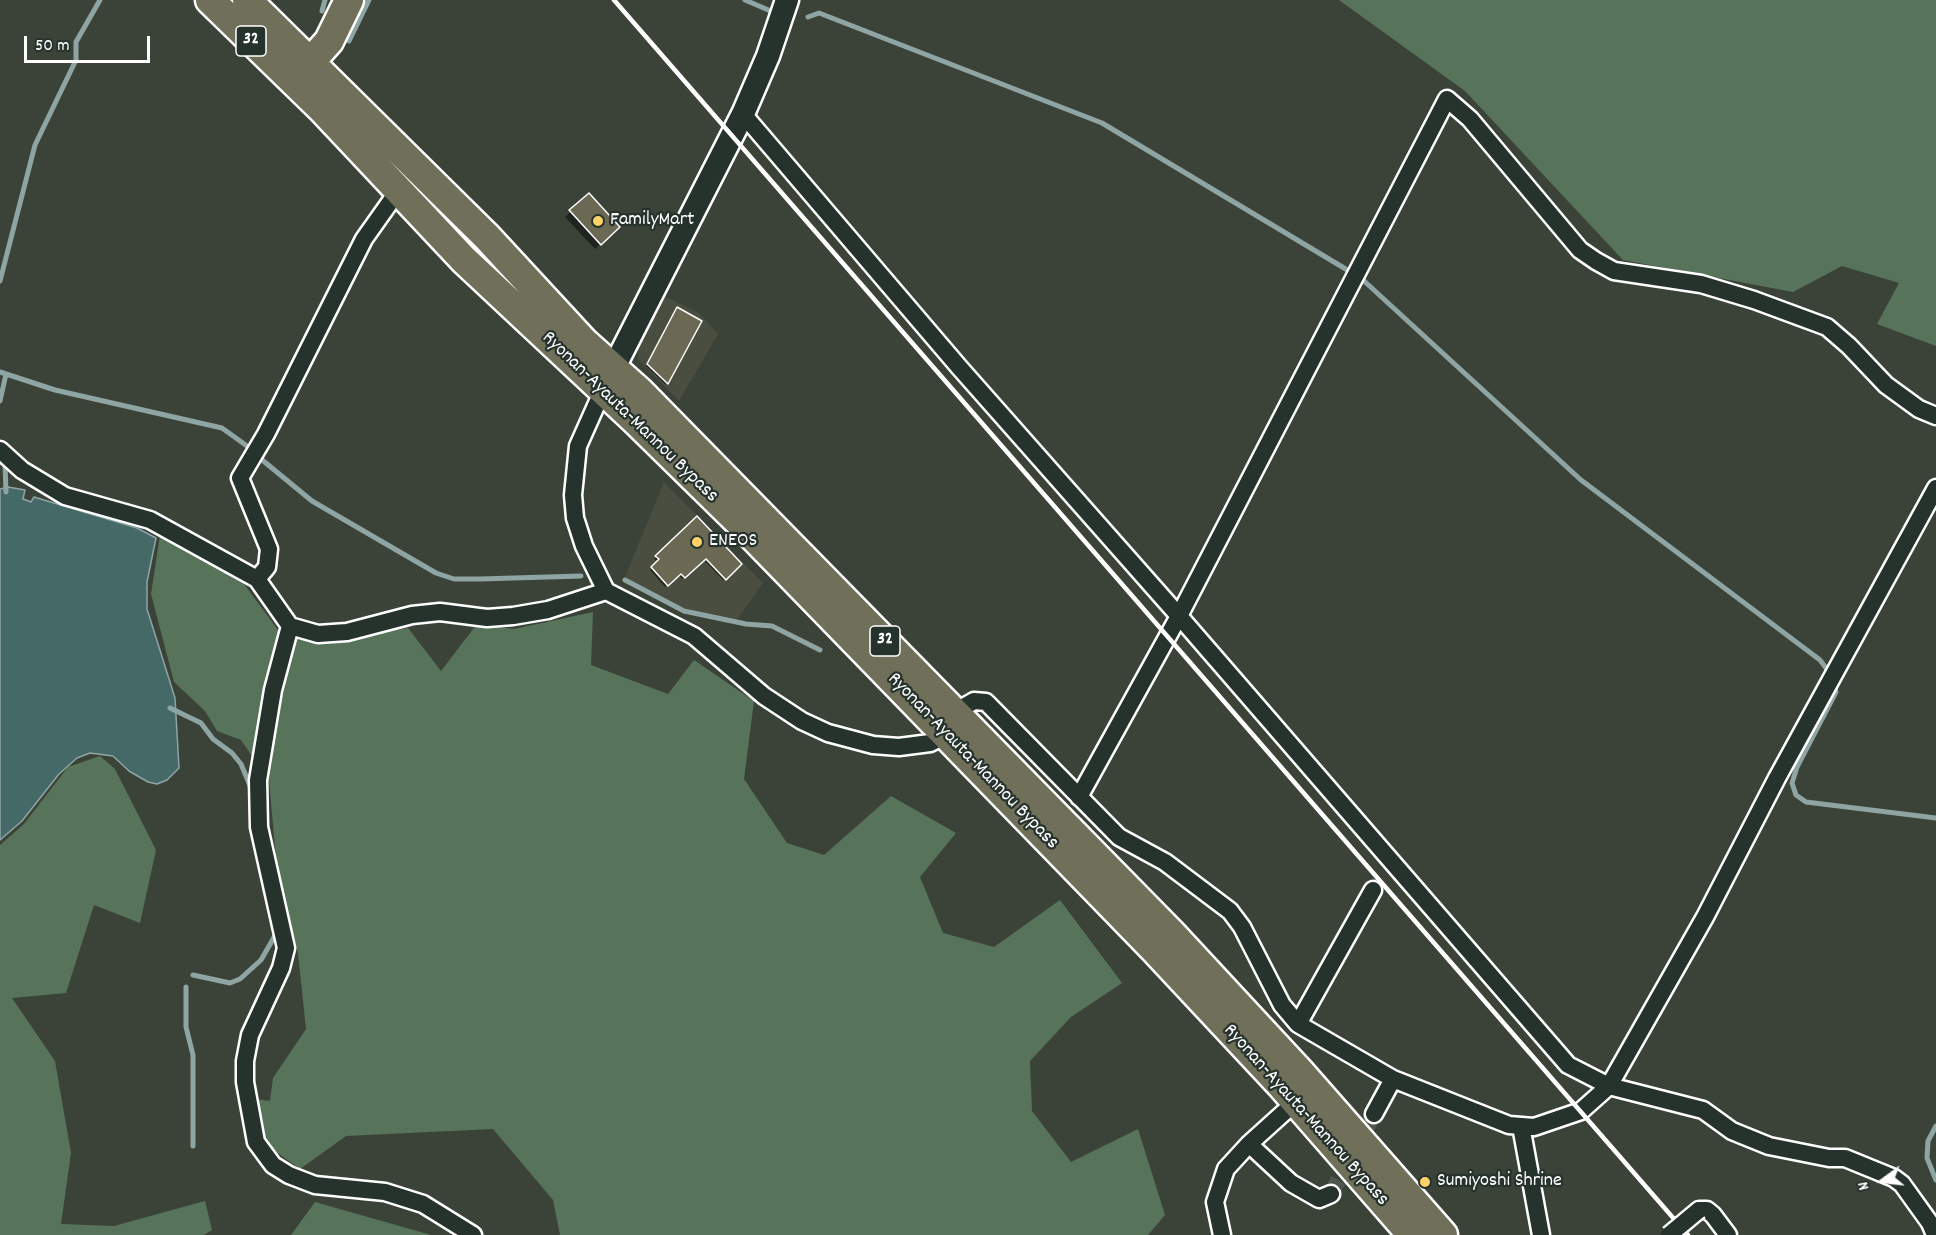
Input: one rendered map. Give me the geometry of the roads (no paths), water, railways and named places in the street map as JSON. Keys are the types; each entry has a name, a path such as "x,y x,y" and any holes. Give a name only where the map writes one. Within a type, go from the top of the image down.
{"highway":[{"name":"Ryonan-Ayauta-Mannou Bypass","path":"210,0 302,73 487,237 584,342 608,379"},
{"name":"Ryonan-Ayauta-Mannou Bypass","path":"247,0 302,73 398,190 464,260 608,379 950,724 1171,933 1304,1094 1412,1235"},
{"path":"302,73 329,41 349,0"},
{"name":"Ryonan-Ayauta-Mannou Bypass","path":"1304,1094 1443,1235"}],"street":[{"path":"788,3 743,114 608,379 578,446 573,495 575,518 584,546 606,591 694,636 764,696 802,721 828,733 873,745 899,747 930,743 974,701 986,702 1119,837 1165,862 1230,911 1242,927 1282,1005 1298,1023 1393,1078 1509,1125 1534,1127 1581,1111 1609,1086 1705,917 1777,778 1936,488"},
{"path":"1079,797 1179,616 1447,99 1470,119 1580,250 1596,261 1614,271 1701,284 1754,300 1827,327 1849,346 1886,385 1918,409 1936,416"},
{"path":"743,114 967,376 1179,616 1568,1065 1609,1086 1703,1110 1732,1131 1769,1146 1829,1158 1845,1158 1893,1178 1902,1184 1930,1223 1935,1235"},
{"path":"257,579 267,567 269,549 240,478 267,434 364,239 398,190"},
{"path":"0,450 22,470 65,496 150,520 257,579 290,626 318,634 347,632 412,615 440,612 487,618 513,616 548,610 606,591"},
{"path":"290,626 273,690 258,780 259,827 286,948 281,968 250,1035 245,1061 245,1082 256,1142 273,1165 289,1174 315,1185 378,1191 423,1204 473,1235"},
{"path":"1298,1023 1373,890"},
{"path":"1374,1114 1393,1078"},
{"path":"1222,1235 1216,1213 1218,1188 1226,1169 1249,1144 1304,1094"},
{"path":"1521,1126 1541,1235"},
{"path":"1249,1144 1291,1183 1319,1199 1331,1194"},
{"path":"1669,1235 1699,1210 1707,1210 1713,1215 1728,1235"}],"water":[{"path":"8,487 25,490 23,499 31,502 34,497 137,528 156,538 147,582 147,609 175,698 179,768 167,780 157,784 148,782 129,771 113,756 90,753 77,758 59,774 22,821 0,840 0,489"}],"waterway":[{"path":"0,281 35,145 76,60 76,42 100,0"},
{"path":"322,11 325,0"},
{"path":"349,41 369,0"},
{"path":"745,0 773,12"},
{"path":"808,17 819,13 1102,123 1349,271"},
{"path":"1363,280 1581,480 1820,660 1826,668"},
{"path":"0,372 55,390 222,428 247,446"},
{"path":"0,401 6,374"},
{"path":"261,459 312,501 436,573 454,579 581,576"},
{"path":"5,464 6,492"},
{"path":"625,580 684,611 746,624 772,626 820,650"},
{"path":"1835,688 1836,692 1797,767 1792,783 1796,795 1806,802 1936,818"},
{"path":"170,708 201,723 213,739 232,753 241,764 251,788"},
{"path":"193,975 230,983 240,979 261,960 277,932"},
{"path":"186,987 186,1027 193,1055 193,1146"},
{"path":"1936,1126 1928,1141 1927,1158 1936,1180"}],"tunnel":[{"path":"1331,1194 1374,1114"}],"railway":[{"path":"614,0 1688,1235"}],"place":[{"name":"FamilyMart","path":"598,221"},
{"name":"ENEOS","path":"697,542"},
{"name":"Sumiyoshi Shrine","path":"1425,1182"}]}
